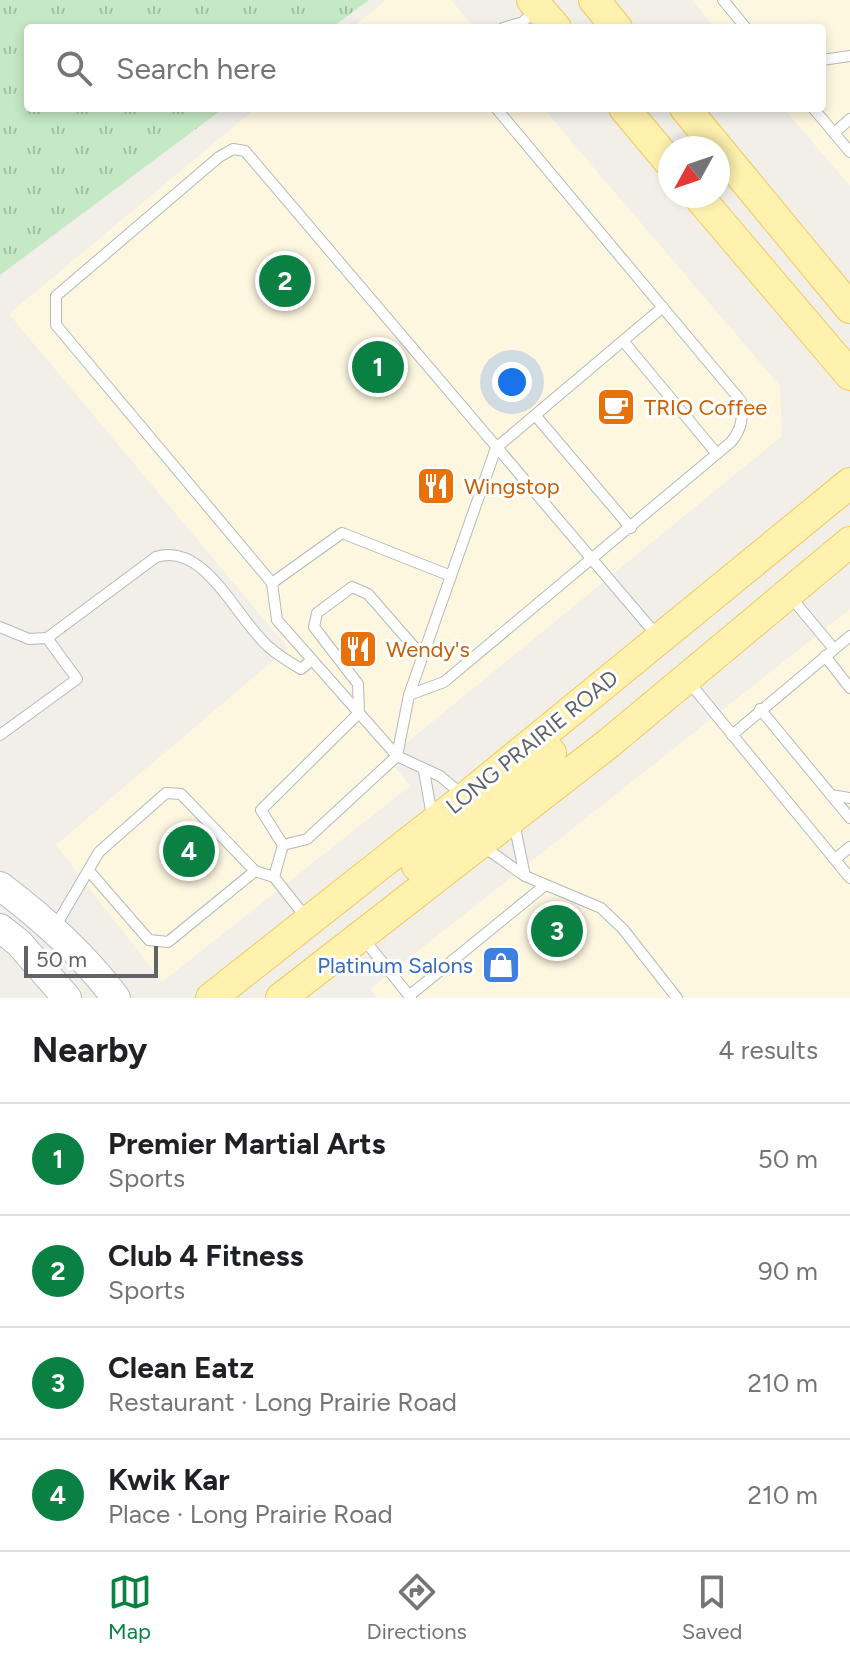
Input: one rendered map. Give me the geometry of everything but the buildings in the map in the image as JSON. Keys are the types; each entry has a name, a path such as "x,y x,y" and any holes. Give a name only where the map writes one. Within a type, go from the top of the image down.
{"main road":[{"path":"594,0 614,24"},
{"path":"627,112 658,149"},
{"path":"688,112 850,308"},
{"path":"708,208 850,375"},
{"name":"LONG PRAIRIE ROAD","path":"211,998 466,797 850,483"},
{"name":"LONG PRAIRIE ROAD","path":"281,998 687,680 850,542"},
{"path":"479,844 479,818 486,809 598,712 624,668"},
{"path":"361,936 366,909 458,829 466,797"},
{"path":"0,886 54,929 91,965 116,998"},
{"path":"0,928 19,943 67,998"}],"lane":[{"path":"723,0 743,24"},
{"path":"512,24 535,14"},
{"path":"826,59 850,56"},
{"path":"409,695 444,682 593,561 740,431 741,401 499,112"},
{"path":"816,112 850,152"},
{"path":"834,133 850,119"},
{"path":"466,797 440,776 397,756 277,620 272,583 56,325 56,296 219,157 233,149 245,151 659,639"},
{"path":"283,845 307,839 397,756 409,695 496,448 663,307"},
{"path":"624,342 717,454"},
{"path":"535,415 631,528"},
{"path":"272,583 342,533 451,576"},
{"path":"0,627 29,639 47,638 156,557 168,553 183,554 200,565 269,648 301,669 312,660"},
{"path":"274,877 283,845 261,810 359,713 358,684 314,627 317,613 352,587 368,594 422,656"},
{"path":"788,594 829,652 848,687"},
{"path":"0,735 77,679 47,638"},
{"path":"732,735 829,652 849,639"},
{"path":"687,680 850,878"},
{"path":"760,709 850,818"},
{"path":"424,771 433,823"},
{"path":"54,929 99,852 166,793 181,794 255,871 274,877 309,921"},
{"path":"831,795 850,798"},
{"path":"513,818 525,876"},
{"path":"479,844 544,886 601,908 623,929 677,998"},
{"path":"835,859 850,847"},
{"path":"90,872 149,940 168,942 255,871"},
{"path":"361,936 410,997 544,886"}],"shaded area":[{"path":"386,0 451,0 472,24 357,24"},
{"path":"692,0 850,0 850,186 786,112 826,112 826,24 712,24"},
{"path":"251,112 546,112 780,386 782,436 388,758 410,786 162,982 56,845 288,648 9,314"},
{"path":"850,609 850,998 377,998 370,989"}],"green space":[{"path":"0,0 369,0 336,24 24,24 24,112 219,112 0,275"}],"place":[{"name":"Club 4 Fitness","path":"285,281"},
{"name":"Premier Martial Arts","path":"378,367"},
{"name":"TRIO Coffee","path":"616,407"},
{"name":"Wingstop","path":"436,486"},
{"name":"Wendy's","path":"358,649"},
{"name":"Kwik Kar","path":"189,851"},
{"name":"Clean Eatz","path":"557,931"},
{"name":"Platinum Salons","path":"501,965"}]}
